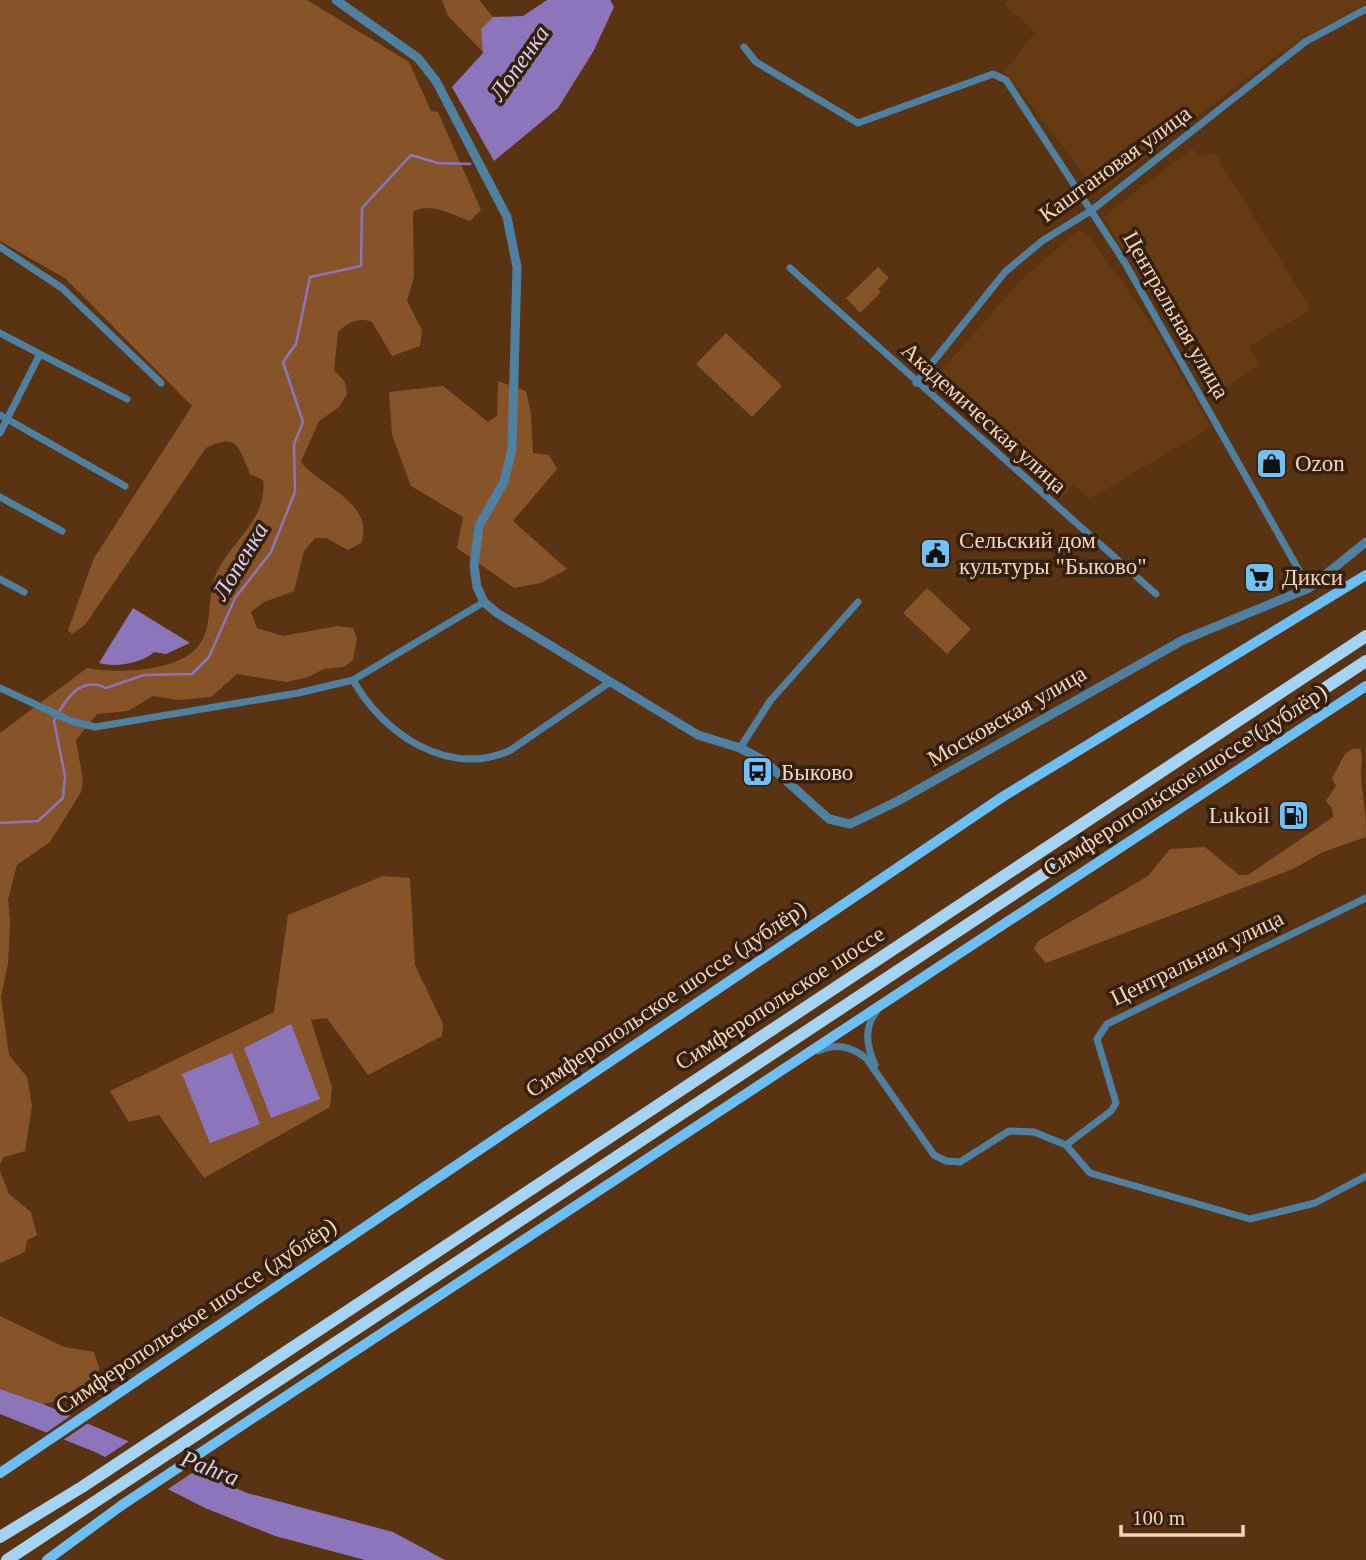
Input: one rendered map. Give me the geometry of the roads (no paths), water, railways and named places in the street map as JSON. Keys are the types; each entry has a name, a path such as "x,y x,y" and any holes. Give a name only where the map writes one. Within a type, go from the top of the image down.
{"highway":[{"name":"Симферопольское шоссе","path":"0,1537 82,1487 1366,636"},
{"name":"Симферопольское шоссе","path":"7,1560 1366,661"}],"main road":[{"name":"Симферопольское шоссе (дублёр)","path":"0,1473 1004,796 1366,575"},
{"name":"Симферопольское шоссе (дублёр)","path":"47,1560 122,1505 259,1414 1366,686"}],"street":[{"path":"0,688 71,721 95,727 298,693 353,680 484,602 477,587 475,544 479,527 504,482 512,449 517,267 507,217 436,81 418,58 336,0"},
{"name":"Каштановая улица","path":"916,383 1006,272 1042,241 1092,210 1305,42 1366,9"},
{"name":"Центральная улица","path":"744,47 756,62 858,123 993,74 1006,80 1092,210 1310,588"},
{"path":"0,247 62,288 161,383"},
{"name":"Академическая улица","path":"790,268 1156,594"},
{"path":"0,333 127,399"},
{"path":"0,433 3,417 40,354"},
{"path":"3,417 125,485"},
{"path":"0,496 62,531"},
{"name":"Московская улица","path":"484,602 497,613 698,736 740,748 763,760 829,819 850,824 898,802 1183,640 1310,588 1366,542"},
{"path":"0,579 24,592"},
{"path":"740,748 769,701 858,601"},
{"path":"353,680 368,706 397,733 437,755 474,759 491,758 509,751 610,682"},
{"name":"Центральная улица","path":"1066,1145 1111,1111 1116,1103 1097,1039 1107,1024 1366,898"},
{"path":"878,1073 867,1042 868,1029 888,999"},
{"path":"803,1056 840,1045 854,1049 878,1073 934,1155 946,1161 960,1162 1009,1131 1034,1132 1066,1145 1090,1173 1250,1219 1315,1203 1366,1176"}],"water":[{"path":"547,0 610,0 614,7 593,52 558,108 494,161 452,87 483,53 481,29 493,17 523,16"},
{"path":"133,608 190,643 166,654 154,652 143,659 128,663 99,663"},
{"path":"291,1024 320,1099 271,1118 244,1048"},
{"path":"232,1053 260,1124 210,1143 182,1074"},
{"path":"0,1389 43,1404 247,1493 393,1532 445,1560 365,1560 275,1536 205,1508 95,1452 0,1414"}],"waterway":[{"name":"Лопенка","path":"0,823 38,821 63,798 65,776 54,721 74,692 88,685 106,688 144,675 192,674 209,657 235,598 271,552 295,492 294,444 303,422 283,362 296,344 310,277 361,266 362,208 411,155 438,163 470,164"}],"place":[{"name":"Ozon","path":"1272,463"},
{"name":"Сельский дом культуры \"Быково\"","path":"936,553"},
{"name":"Дикси","path":"1259,577"},
{"name":"Быково","path":"758,772"},
{"name":"Lukoil","path":"1293,815"}],"water label":[{"name":"Pahra","path":"210,1468"}]}
